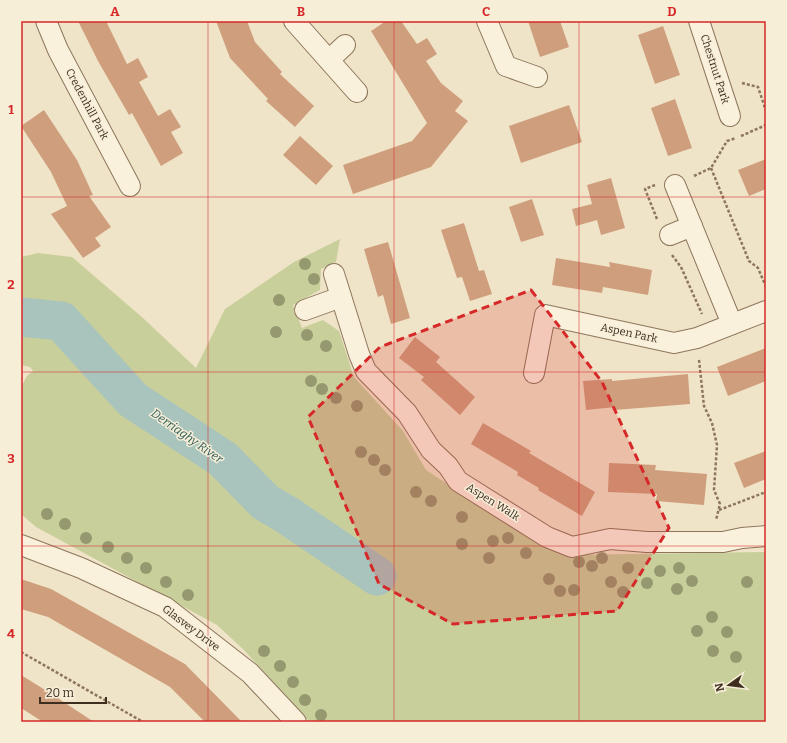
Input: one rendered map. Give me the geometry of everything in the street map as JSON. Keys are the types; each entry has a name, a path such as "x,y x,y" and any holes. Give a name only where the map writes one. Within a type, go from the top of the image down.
{"street":[{"name":"Credenhill Park","path":"46,21 58,50 130,186"},
{"path":"294,21 357,92"},
{"path":"487,21 506,66 537,77"},
{"name":"Chestnut Park","path":"699,21 730,116"},
{"path":"329,60 345,45"},
{"path":"675,185 732,324"},
{"path":"670,235 692,226"},
{"name":"Aspen Walk","path":"334,274 359,354 366,371 407,412 431,450 448,466 458,481 547,536 572,547 610,539 647,542 711,540 723,542 742,538 766,536"},
{"path":"305,310 342,298"},
{"name":"Aspen Park","path":"534,373 546,315 674,343 697,338 766,310"},
{"name":"Glasvey Drive","path":"21,545 81,568 165,607 250,673 296,722"}],"path":[{"path":"717,76 758,88 766,111"},
{"path":"711,168 749,261 758,268 766,287"},
{"path":"697,338 704,406 712,423 717,445 714,490 720,504 711,540"},
{"path":"718,510 766,492"},
{"path":"21,652 143,722"}],"highlighted area":[{"path":"531,290 602,382 669,528 617,611 453,624 379,584 308,417 380,347"}],"green space":[{"path":"340,239 336,262 321,269 320,290 293,305 302,328 323,320 339,331 354,377 403,431 426,470 536,542 563,555 766,552 766,722 310,722 243,649 217,625 36,527 21,514 21,387 27,376 33,371 30,367 21,365 21,257 38,253 72,257 143,318 196,368 225,309 294,262"}],"building":[{"path":"78,21 106,21 127,64 138,58 148,77 139,82 158,116 170,109 181,127 171,132 183,153 161,166 132,113 129,115 98,61"},
{"path":"216,21 247,21 255,42 282,72 280,74 314,106 295,127 266,101 268,99 230,58"},
{"path":"386,21 401,21 417,44 427,38 437,54 426,61 441,83 463,101 455,111 468,121 431,167 353,194 343,165 412,141 427,123 371,31"},
{"path":"528,21 560,21 569,47 540,57"},
{"path":"663,26 680,75 655,84 638,35"},
{"path":"675,99 692,148 668,156 651,108"},
{"path":"569,105 582,142 521,163 509,126"},
{"path":"44,110 77,160 93,195 89,196 111,227 95,238 101,246 83,258 51,214 67,206 51,172 21,126"},
{"path":"300,136 333,166 316,185 283,155"},
{"path":"766,159 766,189 749,196 738,170"},
{"path":"611,178 625,228 601,235 597,220 576,226 572,209 592,204 587,185"},
{"path":"532,199 544,235 521,242 509,207"},
{"path":"464,223 479,271 484,270 492,294 470,301 462,277 457,278 441,230"},
{"path":"388,242 410,318 391,324 383,295 378,297 364,249"},
{"path":"556,258 610,267 609,262 652,270 648,295 603,287 602,293 552,285"},
{"path":"415,337 440,357 436,362 475,397 460,415 421,380 424,377 399,358"},
{"path":"766,348 766,381 728,396 717,367"},
{"path":"688,374 690,404 615,410 615,407 586,410 583,381 612,379 612,381"},
{"path":"483,423 531,451 529,453 595,492 582,516 538,490 539,488 517,475 518,472 471,444"},
{"path":"766,451 766,479 744,488 734,463"},
{"path":"609,463 656,465 655,470 707,474 704,505 656,501 657,494 608,492"},
{"path":"21,579 51,589 185,664 242,722 205,722 170,687 48,617 21,609"},
{"path":"21,675 94,722 43,722 21,708"}],"waterway":[{"name":"Derriaghy River","path":"21,317 61,321 133,400 223,459 265,502 287,515 377,576"}]}
